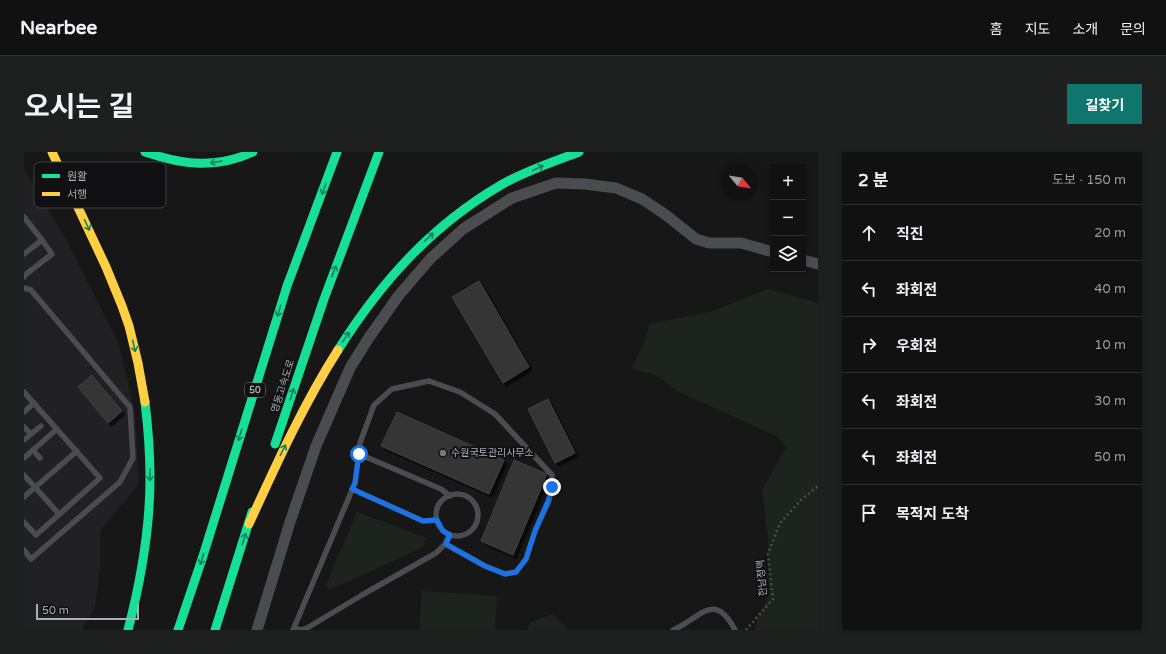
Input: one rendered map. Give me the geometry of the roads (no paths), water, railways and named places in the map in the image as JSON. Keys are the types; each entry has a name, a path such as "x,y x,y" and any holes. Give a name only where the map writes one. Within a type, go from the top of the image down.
{"highway":[{"path":"52,152 57,162"},
{"path":"145,152 176,161 209,163 246,156 253,152"},
{"name":"50","path":"178,630 203,556 287,286 338,152"},
{"name":"영동고속도로","path":"215,630 324,299 379,152"},
{"path":"249,524 276,464 315,385 352,327 373,298 406,260 432,234 469,206 503,184 580,152"},
{"path":"78,208 111,279 129,325 148,411 150,516 142,570 128,630"}],"street":[{"path":"257,630 290,522 316,446 350,368 368,339 399,295 431,258 463,229 512,198 556,183 585,184 616,188 642,199 666,215 696,239 708,243 741,243 770,251"},
{"path":"806,261 818,264"}],"lane":[{"path":"24,217 52,254 24,277"},
{"path":"24,254 42,240"},
{"path":"24,288 31,290 130,407 133,458 120,482 31,559 24,550"},
{"path":"446,544 485,566 505,574 516,572 526,559 535,531 548,501 552,487 552,474 495,414 460,392 428,381 392,389 374,405 360,443 355,483 293,629 301,630 307,628 436,553 446,544 450,535"},
{"path":"24,392 100,478 36,535 24,522"},
{"path":"24,412 34,403"},
{"path":"24,440 41,426"},
{"path":"24,427 31,434"},
{"path":"24,458 57,429"},
{"path":"33,450 40,458"},
{"path":"24,497 77,451"},
{"path":"359,454 441,490 450,496"},
{"path":"24,475 59,514"},
{"path":"352,489 423,521 437,520"},
{"path":"463,495 474,502 477,508 477,522 474,528 463,535 450,535 443,531 437,520 439,505 450,496 463,495"},
{"path":"673,630 681,627 706,610 718,610 728,617 735,630"}],"place":[{"name":"수원국토관리사무소","path":"443,453"}]}
